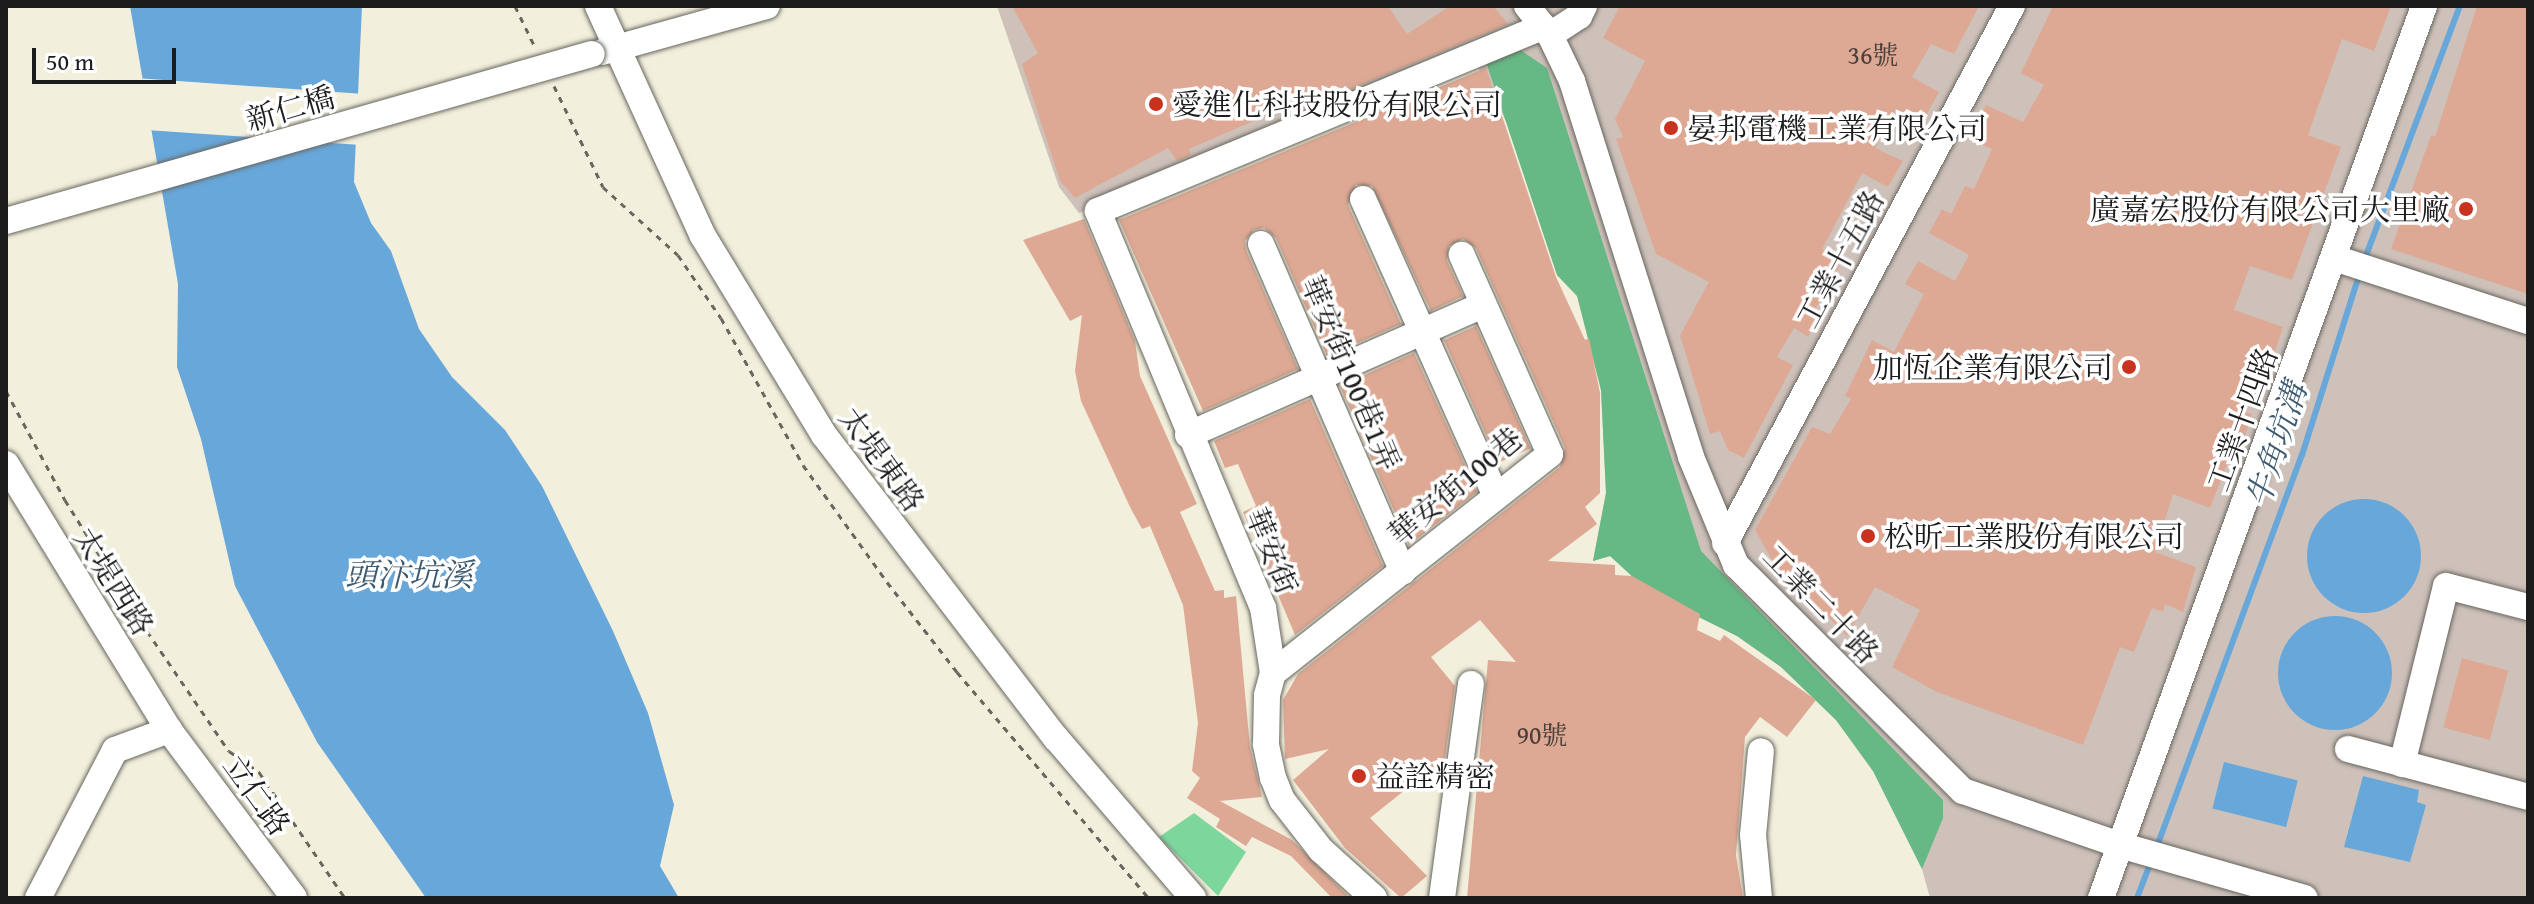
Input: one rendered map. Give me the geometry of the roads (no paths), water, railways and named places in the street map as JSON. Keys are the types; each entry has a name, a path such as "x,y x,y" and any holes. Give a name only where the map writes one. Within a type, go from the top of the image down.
{"street":[{"name":"太堤東路","path":"598,6 703,236 824,435 1056,738 1193,898"},
{"name":"新仁橋","path":"6,221 767,6"},
{"path":"1540,23 1579,16 1584,6"},
{"name":"工業十五路","path":"1725,543 2012,6"},
{"name":"工業十四路","path":"2101,898 2125,846 2340,259 2424,6"},
{"name":"華安街","path":"1374,898 1321,850 1282,800 1266,744 1267,695 1273,673 1263,608 1188,435 1098,211 1540,23"},
{"name":"工業二十路","path":"1540,23 1572,81 1686,442 1736,565 1963,791 2125,846 2305,898"},
{"path":"1363,199 1496,496"},
{"name":"華安街100巷1弄","path":"1261,244 1403,572"},
{"name":"華安街100巷","path":"1273,673 1550,454 1462,255"},
{"path":"2340,259 2528,321"},
{"path":"1188,435 1483,305"},
{"name":"太堤西路","path":"6,464 169,730"},
{"path":"2402,764 2446,586 2528,607"},
{"path":"1442,898 1471,684"},
{"path":"38,898 115,750 169,730"},
{"name":"立仁路","path":"169,730 294,898"},
{"path":"2348,749 2528,797"},
{"path":"1759,898 1753,835 1761,751"}],"water":[{"name":"頭汴坑溪","path":"130,6 362,6 354,182 371,223 391,251 419,329 452,377 505,430 542,486 613,631 648,713 674,805 660,866 679,898 426,898 317,742 235,586 201,439 177,367 178,284"},
{"path":"2364,499 2396,508 2412,524 2421,556 2412,588 2396,604 2364,613 2332,604 2316,588 2307,556 2316,524 2332,508"},
{"path":"2335,616 2357,620 2375,633 2388,651 2392,673 2388,695 2375,713 2357,726 2335,730 2313,726 2295,713 2282,695 2278,673 2282,651 2295,633 2313,620"},
{"path":"2224,762 2298,780 2286,827 2212,809"},
{"path":"2363,776 2419,790 2417,802 2426,805 2410,862 2344,847"}],"waterway":[{"name":"牛角坑溝","path":"2364,261 2460,6"},
{"name":"牛角坑溝","path":"2156,849 2302,455 2359,275"},
{"name":"牛角坑溝","path":"2137,898 2152,859"}],"place":[{"name":"愛進化科技股份有限公司","path":"1156,104"},
{"name":"晏邦電機工業有限公司","path":"1671,128"},
{"name":"廣嘉宏股份有限公司大里廠","path":"2466,209"},
{"name":"加恆企業有限公司","path":"2129,367"},
{"name":"松昕工業股份有限公司","path":"1868,536"},
{"name":"益詮精密","path":"1359,776"}]}
